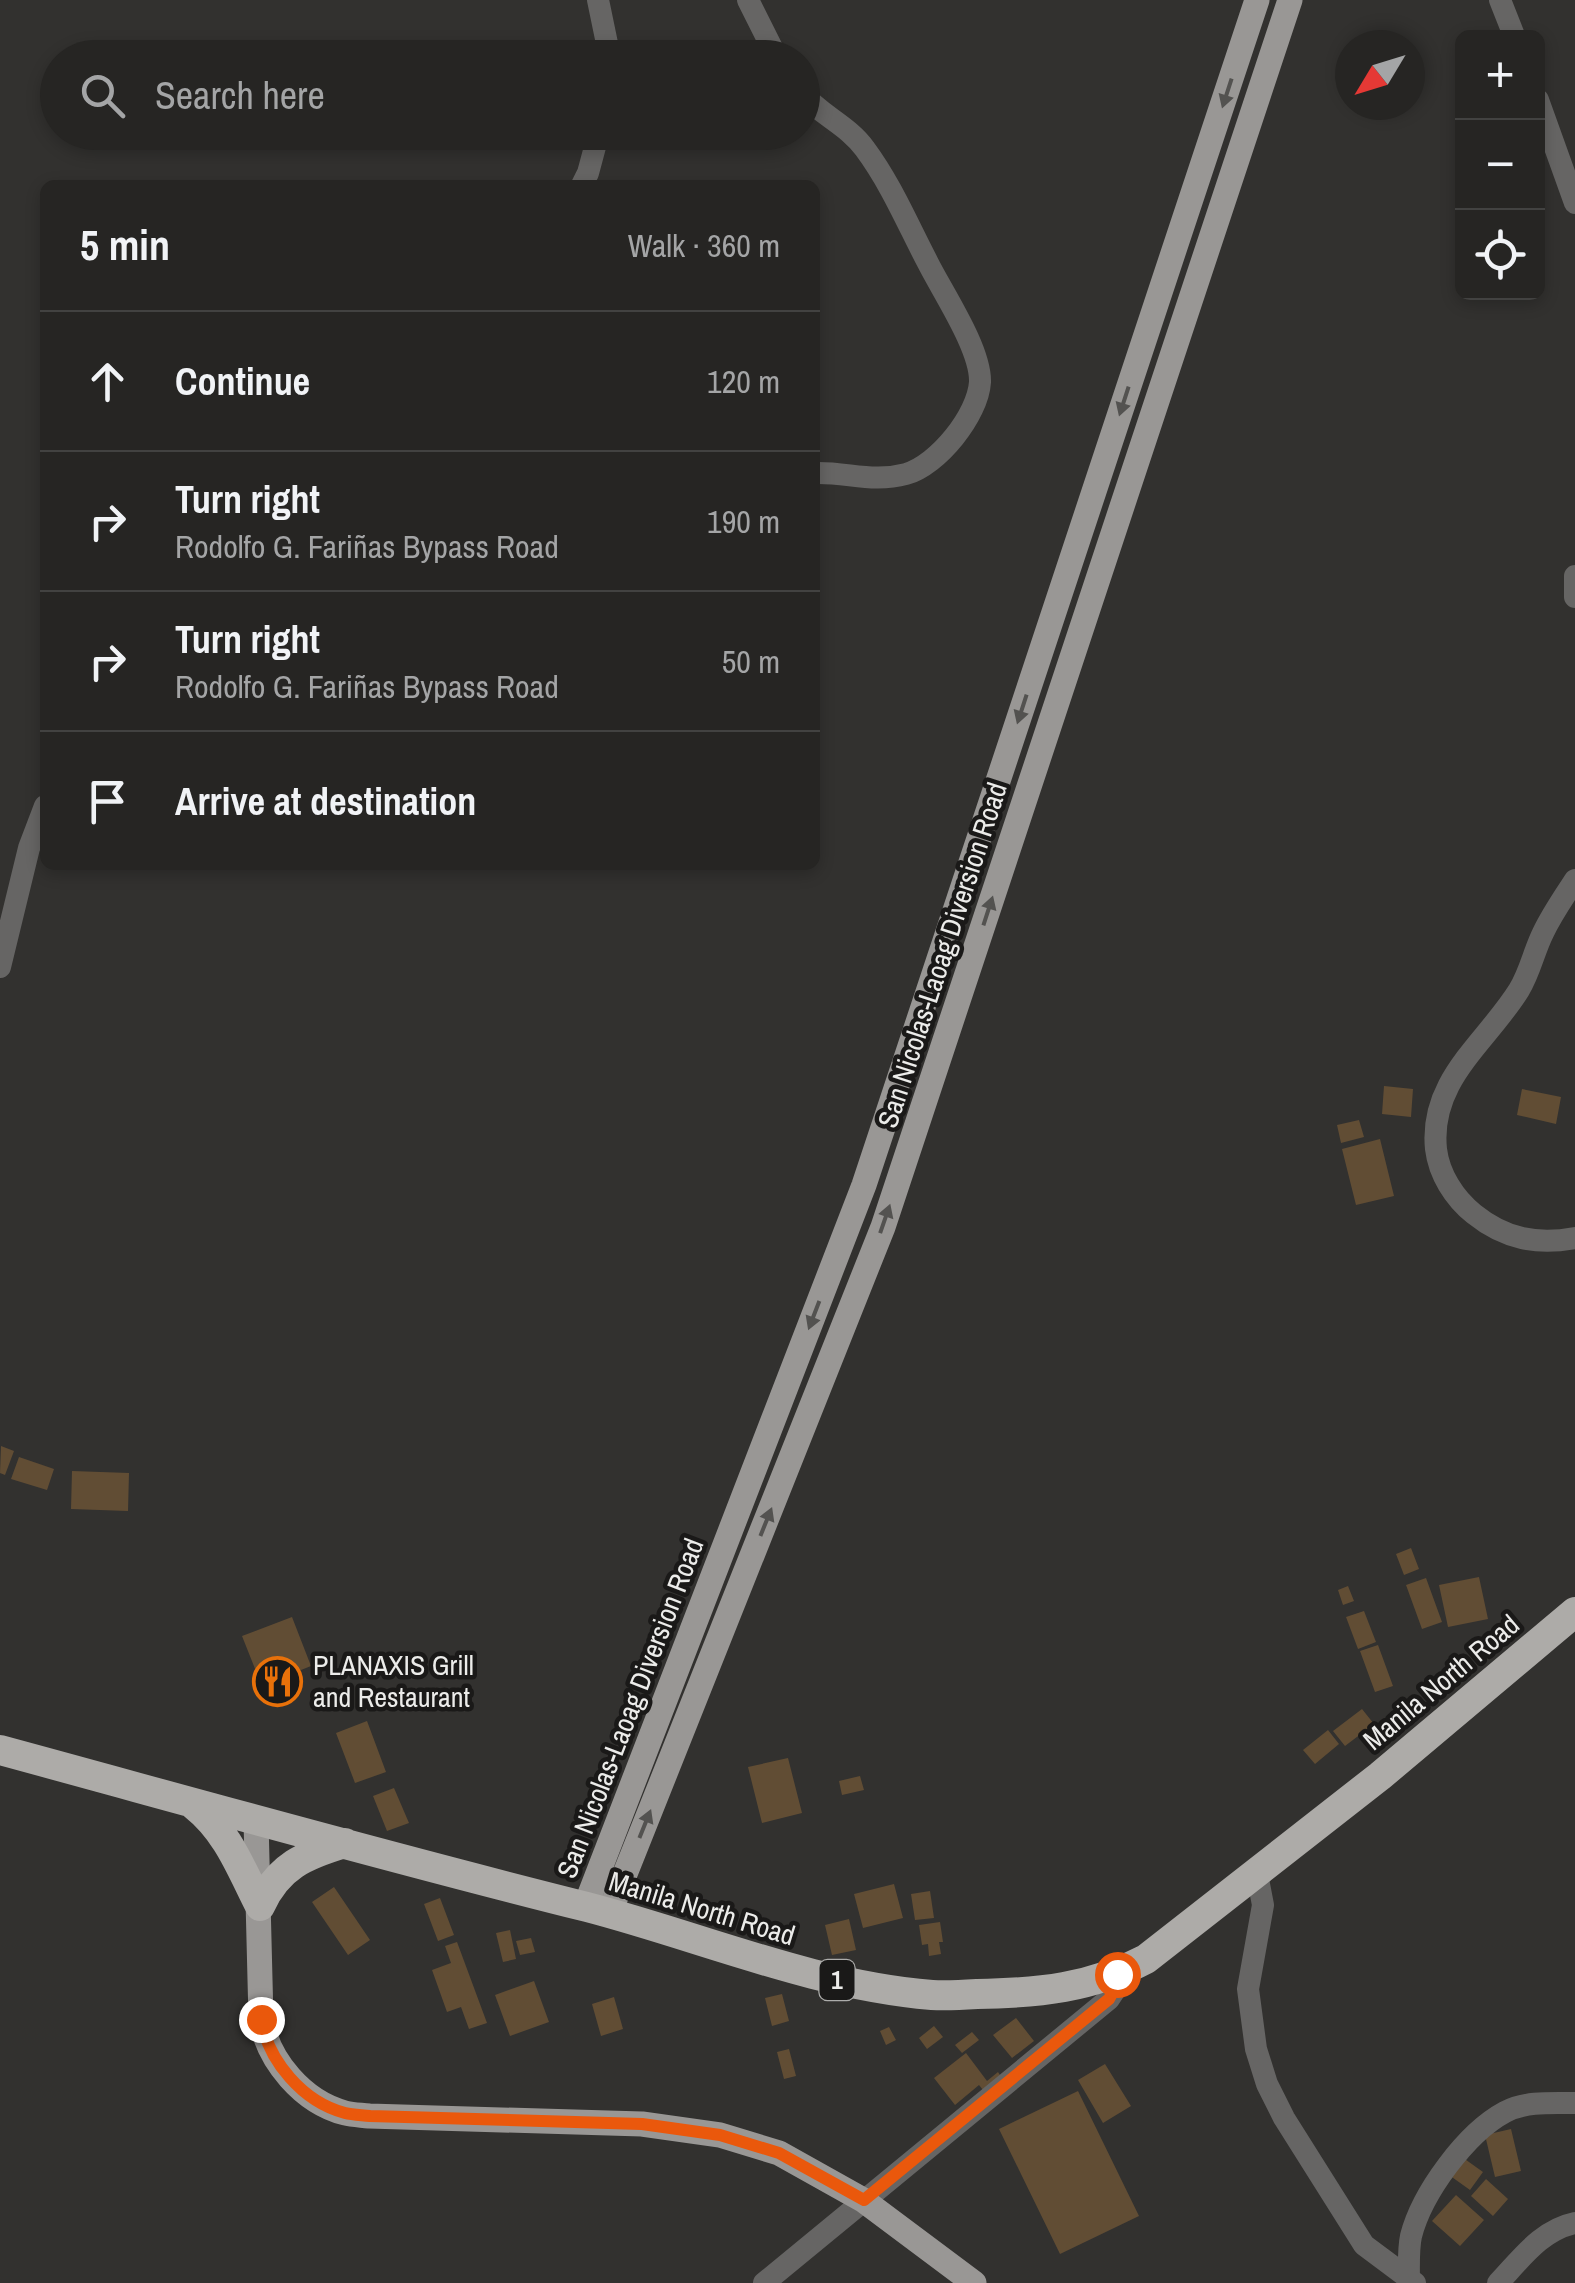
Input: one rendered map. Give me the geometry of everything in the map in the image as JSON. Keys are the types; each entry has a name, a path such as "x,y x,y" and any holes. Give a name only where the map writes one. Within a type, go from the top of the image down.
{"highway":[{"name":"Manila North Road","path":"0,1750 597,1910 793,1970 934,1995 1044,1991 1082,1985 1146,1959 1380,1776 1575,1612"},
{"path":"192,1803 223,1834 260,1906"},
{"path":"260,1906 274,1880 285,1870 315,1852 346,1844"}],"main road":[{"name":"San Nicolas-Laoag Diversion Road","path":"597,1910 864,1185 1258,0"},
{"name":"San Nicolas-Laoag Diversion Road","path":"597,1910 883,1227 1290,0"},
{"path":"256,1821 264,2038 286,2074 322,2103 370,2116 642,2124 720,2135 779,2153 864,2200 974,2283"}],"street":[{"path":"598,0 606,40"},
{"path":"748,0 767,40"},
{"path":"1500,0 1512,30"},
{"path":"820,110 866,149 960,321 980,379 972,410 959,431 927,463 890,477 864,479 820,474"},
{"path":"1545,119 1575,203"},
{"path":"584,180 594,150"},
{"path":"1575,576 1575,598"},
{"path":"0,966 29,848 40,819"},
{"path":"1575,880 1544,931 1522,985 1440,1099 1435,1137 1437,1160 1447,1182 1474,1214 1516,1238 1550,1242 1575,1238"},
{"path":"1257,1874 1263,1906 1248,1988 1260,2068 1284,2118 1351,2227 1364,2245 1411,2282"},
{"path":"764,2283 1109,1999 1117,1974"},
{"path":"1411,2282 1411,2237 1426,2196 1445,2166 1504,2112 1529,2104 1575,2103"},
{"path":"1498,2283 1540,2239 1575,2222"}],"building":[{"path":"1384,1086 1413,1089 1411,1117 1382,1114"},
{"path":"1522,1089 1561,1097 1556,1124 1517,1115"},
{"path":"1359,1120 1364,1137 1341,1143 1337,1125"},
{"path":"1380,1139 1394,1196 1356,1205 1342,1149"},
{"path":"1,1446 14,1451 5,1475 0,1473"},
{"path":"19,1457 54,1469 47,1490 11,1479"},
{"path":"72,1471 129,1473 128,1511 71,1509"},
{"path":"1411,1548 1419,1569 1404,1575 1396,1554"},
{"path":"1479,1577 1488,1619 1448,1627 1439,1585"},
{"path":"1426,1578 1442,1622 1422,1629 1406,1585"},
{"path":"1348,1586 1354,1601 1343,1605 1338,1590"},
{"path":"1364,1611 1376,1642 1358,1649 1346,1617"},
{"path":"292,1617 311,1666 286,1676 293,1695 269,1704 242,1636"},
{"path":"1378,1645 1393,1686 1375,1692 1360,1651"},
{"path":"1362,1709 1374,1724 1345,1746 1333,1731"},
{"path":"367,1721 386,1772 355,1783 336,1733"},
{"path":"1328,1730 1339,1744 1315,1764 1303,1750"},
{"path":"788,1758 802,1813 762,1823 748,1767"},
{"path":"860,1776 864,1790 842,1795 839,1781"},
{"path":"394,1788 409,1823 387,1831 373,1796"},
{"path":"894,1884 903,1918 863,1928 854,1894"},
{"path":"334,1887 370,1940 348,1955 312,1902"},
{"path":"930,1891 934,1918 915,1920 911,1894"},
{"path":"440,1898 454,1935 438,1941 424,1904"},
{"path":"849,1919 856,1950 832,1955 825,1925"},
{"path":"940,1922 941,1954 929,1956 928,1944 922,1945 919,1925"},
{"path":"510,1930 516,1959 503,1962 496,1933"},
{"path":"531,1938 535,1952 520,1955 516,1941"},
{"path":"457,1942 487,2023 469,2029 461,2007 447,2012 432,1970 451,1963 445,1946"},
{"path":"534,1981 549,2022 510,2036 495,1995"},
{"path":"782,1994 789,2021 772,2026 765,1998"},
{"path":"614,1997 623,2029 601,2036 592,2004"},
{"path":"1016,2018 1034,2041 1012,2058 993,2035"},
{"path":"934,2026 943,2037 927,2049 919,2038"},
{"path":"889,2027 896,2040 886,2045 880,2031"},
{"path":"972,2032 979,2040 962,2053 955,2045"},
{"path":"789,2049 796,2076 784,2079 777,2052"},
{"path":"966,2053 987,2081 998,2072 1004,2081 987,2095 979,2085 955,2105 934,2078"},
{"path":"1105,2064 1131,2106 1103,2123 1078,2080"},
{"path":"1078,2091 1139,2216 1060,2254 999,2129"},
{"path":"1511,2129 1521,2171 1495,2177 1485,2135"},
{"path":"1462,2157 1483,2172 1470,2190 1449,2175"},
{"path":"1486,2179 1508,2199 1493,2216 1471,2196"},
{"path":"1456,2195 1484,2220 1460,2246 1432,2221"}],"place":[{"name":"PLANAXIS Grill and Restaurant","path":"278,1681"}],"route":[{"path":"261,2019 264,2038 286,2074 322,2103 344,2112 642,2124 720,2135 779,2153 864,2200 1109,1999 1117,1974"}]}
